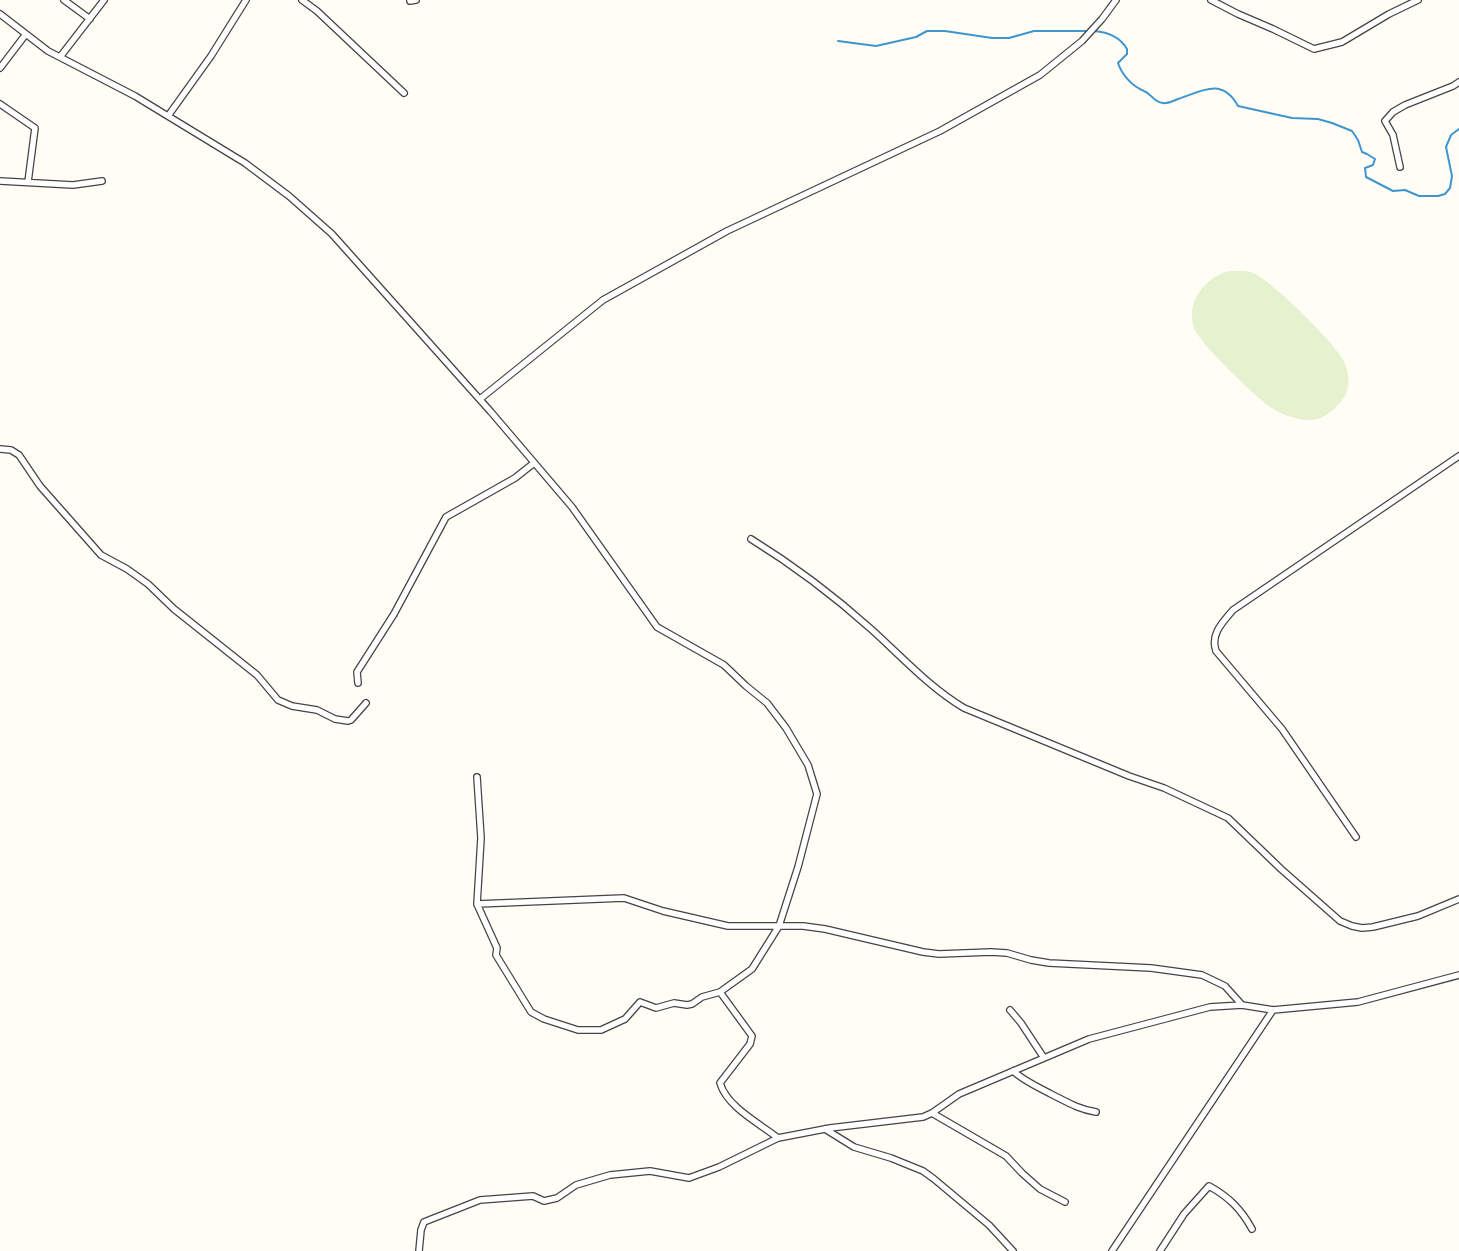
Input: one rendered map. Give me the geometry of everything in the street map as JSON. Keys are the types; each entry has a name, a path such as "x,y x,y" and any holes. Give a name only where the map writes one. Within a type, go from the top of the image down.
{"street":[{"path":"64,0 90,19"},
{"path":"60,57 104,0"},
{"path":"168,116 211,56 246,0"},
{"path":"302,0 317,11 404,93"},
{"path":"480,399 603,300 727,231 940,131 1040,75 1082,41 1116,0"},
{"path":"1211,0 1314,49 1342,42 1418,0"},
{"path":"0,14 48,52 135,96 245,163 289,196 332,234 480,399 572,507 657,628 724,665 767,703 786,728 808,764 818,794 798,867 779,926 752,969 720,992 702,997 692,1004 674,1003 656,1008 640,1002 625,1019 601,1030 578,1030 544,1019 531,1012 496,954 497,948 477,904 481,838 477,777"},
{"path":"0,68 26,34"},
{"path":"1400,167 1393,135 1385,122 1393,112 1405,105 1456,86 1459,82"},
{"path":"0,104 35,128 28,182"},
{"path":"0,180 73,185 102,181"},
{"path":"0,449 11,450 19,456 40,486 100,555 127,569 148,584 174,609 257,675 278,700 292,706 317,710 335,719 348,721 366,703"},
{"path":"1356,836 1282,729 1216,651 1214,636 1232,610 1457,458"},
{"path":"358,683 357,672 394,614 446,517 515,478 534,463"},
{"path":"751,539 782,558 825,590 947,698 964,708 1164,788 1228,818 1281,869 1340,921 1362,928 1373,927 1418,916 1459,899"},
{"path":"477,904 624,898 663,912 728,926 803,926 825,929 931,953 1007,953 1049,963 1151,968 1202,975 1225,986 1242,1005"},
{"path":"419,1251 421,1230 424,1222 470,1203 487,1199 533,1196 544,1201 558,1198 576,1185 610,1175 650,1171 689,1178 719,1167 778,1138 825,1129 923,1116 932,1113 958,1094 1098,1037 1210,1007 1242,1005 1273,1010 1358,1002 1459,975"},
{"path":"720,992 752,1036 750,1044 720,1083 723,1092 731,1103 778,1138"},
{"path":"1010,1010 1044,1058"},
{"path":"1112,1251 1273,1010"},
{"path":"1013,1071 1021,1078 1054,1095 1063,1102 1084,1110 1096,1112"},
{"path":"932,1113 1006,1156 1040,1189 1065,1202"},
{"path":"825,1129 854,1147 891,1158 923,1171 988,1225 1013,1251"},
{"path":"1160,1251 1184,1214 1209,1186 1226,1195 1239,1208 1252,1229"}],"green space":[{"path":"1230,271 1248,271 1262,278 1304,315 1342,357 1348,372 1348,388 1344,398 1329,413 1318,419 1306,420 1274,410 1253,393 1198,335 1192,318 1195,300 1206,284 1213,278"}],"waterway":[{"path":"838,41 876,46 916,37 927,31 945,31 992,38 1009,38 1034,31 1089,31"},
{"path":"1094,31 1113,36 1121,41 1127,49 1127,54 1118,63 1122,72 1128,80 1160,102 1169,103 1203,90 1218,89 1232,97 1238,106 1292,118 1318,119 1352,131 1358,140 1362,152 1375,159 1373,165 1365,168 1366,177 1393,191 1405,190 1419,196 1445,194 1450,188 1452,176 1446,147 1451,135 1459,129"}]}
